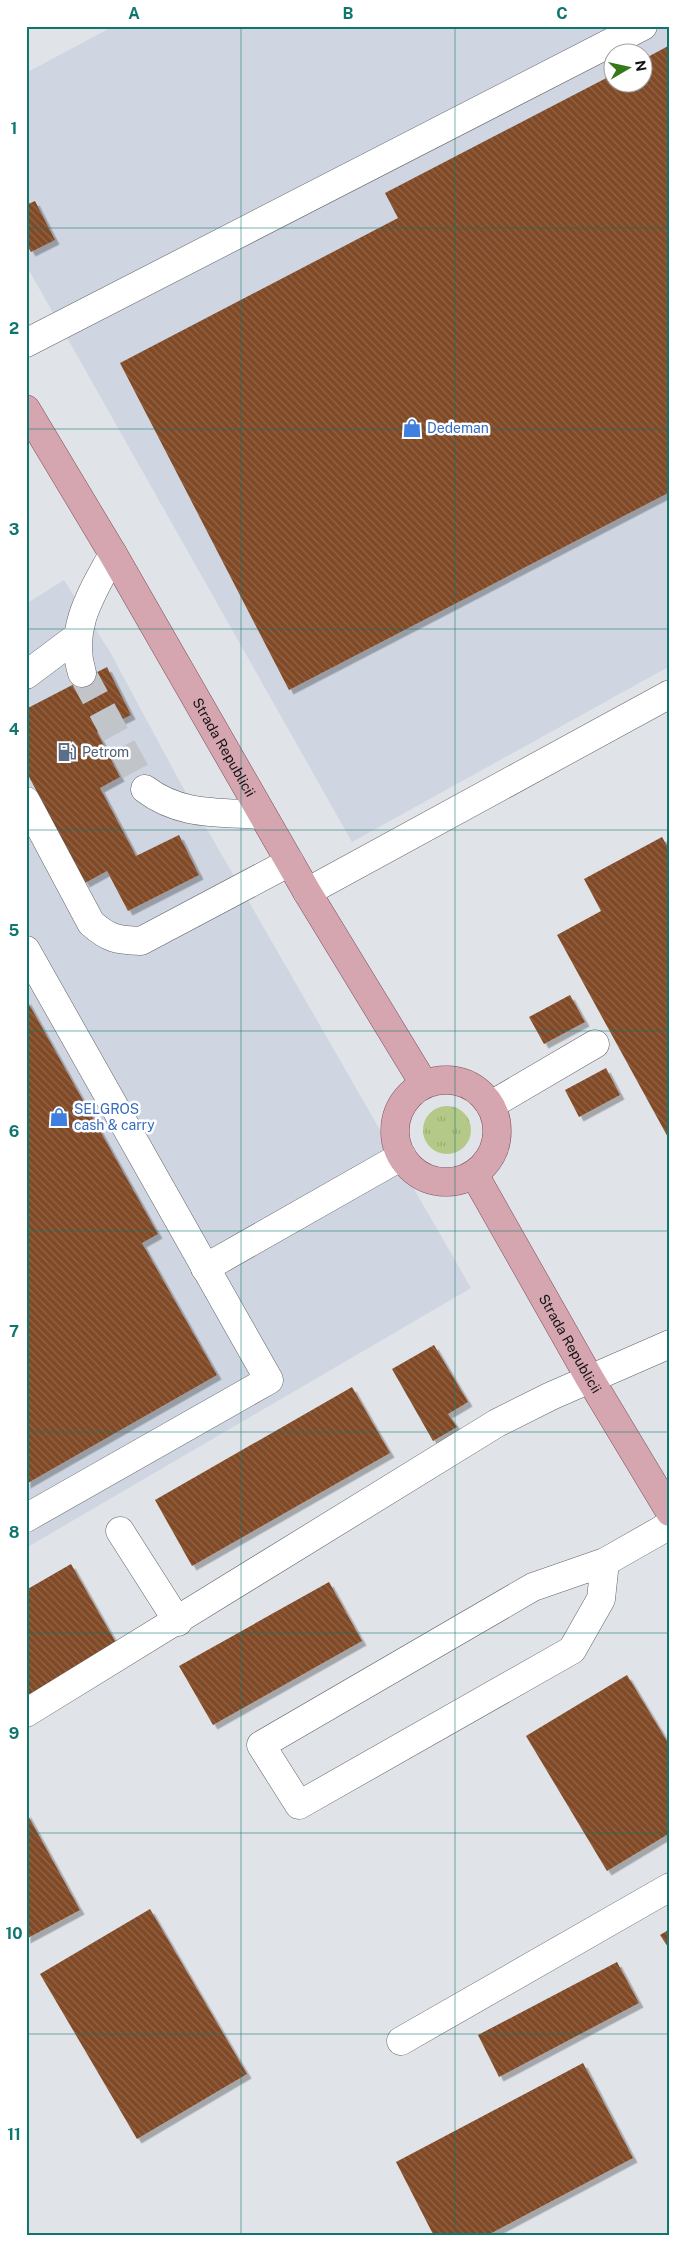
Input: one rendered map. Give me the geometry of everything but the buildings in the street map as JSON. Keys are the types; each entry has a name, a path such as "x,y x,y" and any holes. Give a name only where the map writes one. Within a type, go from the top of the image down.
{"main road":[{"name":"Strada Republicii","path":"26,409 113,554 307,892 424,1084"},
{"path":"439,1080 454,1080 468,1084 481,1093 491,1105 496,1119 498,1135 494,1150 486,1163 474,1174 459,1181 443,1182 426,1178 412,1169 402,1156 395,1133 400,1110 414,1091 424,1084 439,1080"},
{"name":"Strada Republicii","path":"474,1174 590,1379 670,1512"}],"lane":[{"path":"26,342 643,26"},
{"path":"82,673 77,656 78,636 85,608 113,554"},
{"path":"26,675 78,636"},
{"path":"307,892 670,694"},
{"path":"145,789 160,800 178,808 262,815"},
{"path":"26,801 91,922 105,935 119,940 140,941 290,862"},
{"path":"26,950 269,1380 26,1518"},
{"path":"491,1105 595,1044"},
{"path":"205,1268 402,1156"},
{"path":"26,1713 178,1622 497,1423 546,1398 670,1344"},
{"path":"605,1562 601,1600 572,1650 298,1805 261,1744 533,1587 605,1562 670,1525"},
{"path":"120,1531 178,1622"},
{"path":"401,2041 670,1887"}],"shaded area":[{"path":"114,26 670,26 670,666 352,842 26,265 26,73"},
{"path":"64,580 110,652 181,784 471,1288 26,1548 26,604"}],"green space":[{"path":"442,1106 452,1106 464,1113 471,1125 471,1135 464,1147 452,1154 442,1154 434,1150 427,1143 423,1135 423,1125 427,1117 434,1110"}],"tunnel":[{"path":"82,673 145,789"}],"place":[{"name":"Dedeman","path":"412,428"},
{"name":"Petrom","path":"67,752"},
{"name":"SELGROS cash & carry","path":"59,1117"}]}
